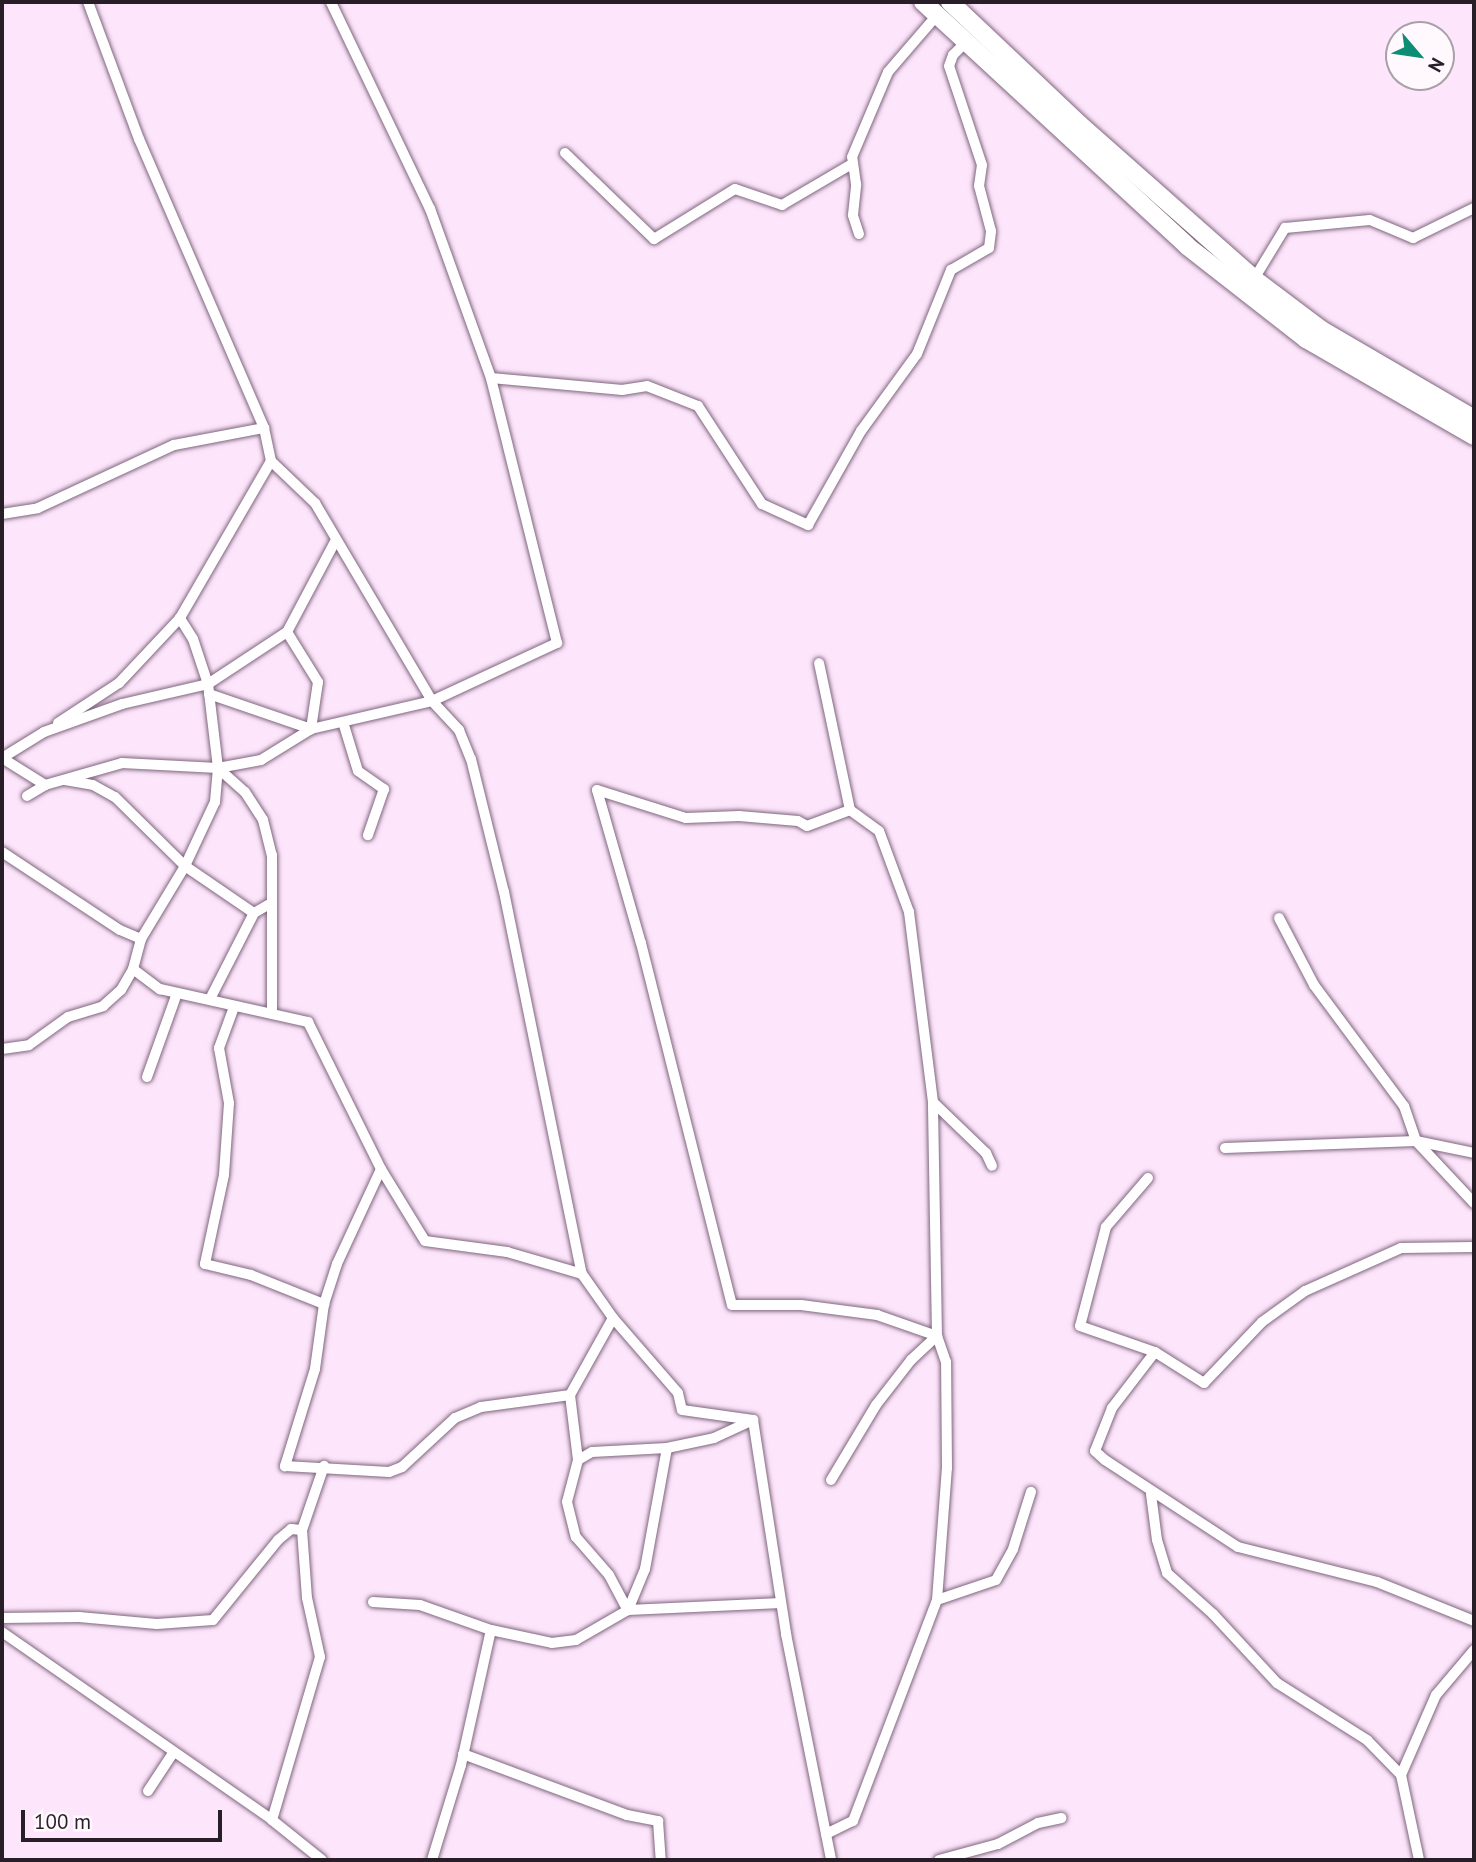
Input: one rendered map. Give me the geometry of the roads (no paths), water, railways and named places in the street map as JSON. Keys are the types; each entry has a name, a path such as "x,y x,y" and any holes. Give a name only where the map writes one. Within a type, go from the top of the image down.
{"main road":[{"path":"923,2 1187,246 1306,339 1474,436"},
{"path":"950,2 1079,124 1254,279 1320,329 1474,419"}],"street":[{"path":"88,2 139,139 264,428 271,461 315,503 432,701 459,730 471,759 504,892 582,1274 613,1318 678,1393 682,1410 753,1420"},
{"path":"27,796 45,785 122,763 218,768 261,760 311,729 432,701 557,642 491,378 430,209 331,2"},
{"path":"859,234 853,215 856,184 852,164 888,72 937,15"},
{"path":"491,378 622,390 647,386 681,398 698,406 762,503 808,525 862,431 917,354 951,270 989,248 991,231 979,186 982,165 950,66 953,55 966,42"},
{"path":"565,153 654,239 735,189 782,205 852,164"},
{"path":"1254,279 1285,228 1370,220 1413,238 1474,208"},
{"path":"2,514 38,508 174,446 264,428"},
{"path":"45,785 2,758 119,683 180,618 271,461"},
{"path":"44,732 122,704 209,689 287,632 337,540"},
{"path":"2,1049 29,1045 68,1017 103,1006 121,990 133,969 141,939 185,866 215,802 218,768 209,689 193,639 180,618"},
{"path":"287,632 318,682 311,729"},
{"path":"819,663 850,810 879,831 909,912 933,1101 937,1336 946,1362 947,1468 937,1600 853,1821 826,1835"},
{"path":"209,689 311,729"},
{"path":"343,722 358,771 384,789 368,835"},
{"path":"218,768 245,792 265,827 274,878 271,903 272,1014"},
{"path":"62,780 93,785 115,797 185,866 254,913"},
{"path":"850,810 807,826 798,821 739,816 686,818 597,790 732,1305 801,1305 877,1315 937,1336"},
{"path":"2,852 120,930 141,939"},
{"path":"210,999 254,913 271,903"},
{"path":"1279,918 1314,985 1404,1106 1416,1141 1474,1203"},
{"path":"133,969 160,989 308,1022 381,1169 420,1237 430,1244 508,1252 582,1274"},
{"path":"147,1077 177,993"},
{"path":"234,1007 219,1048 229,1103 223,1175 205,1264 251,1275 324,1304"},
{"path":"933,1101 986,1153 992,1166"},
{"path":"1225,1148 1416,1141 1474,1153"},
{"path":"381,1169 337,1264 324,1304 315,1368 284,1464 389,1472 402,1467 455,1418 481,1407 569,1395"},
{"path":"1147,1178 1100,1239 1080,1326 1155,1352 1204,1383 1262,1321 1305,1291 1401,1248 1474,1247"},
{"path":"613,1318 569,1395 578,1460 567,1502 576,1536 609,1575 628,1610"},
{"path":"831,1480 876,1405 911,1360 937,1336"},
{"path":"1155,1352 1112,1408 1095,1451 1151,1494 1238,1548 1377,1582 1474,1620"},
{"path":"578,1460 592,1452 667,1448 714,1438 753,1420"},
{"path":"753,1420 781,1603 831,1860"},
{"path":"628,1610 645,1569 667,1448"},
{"path":"272,1820 320,1657 307,1598 302,1530 324,1466"},
{"path":"937,1600 996,1580 1013,1549 1031,1492"},
{"path":"1151,1494 1157,1540 1167,1573 1277,1683 1367,1740 1401,1775 1419,1860"},
{"path":"2,1618 79,1617 157,1624 213,1620 278,1540 291,1530 302,1530"},
{"path":"373,1602 419,1605 491,1630 552,1643 576,1640 628,1610 781,1603"},
{"path":"432,1860 463,1754 491,1630"},
{"path":"2,1632 272,1820 322,1860"},
{"path":"1401,1775 1436,1695 1474,1650"},
{"path":"148,1791 173,1753"},
{"path":"463,1754 627,1815 658,1821 661,1860"},
{"path":"939,1860 998,1844 1038,1823 1061,1818"}]}
